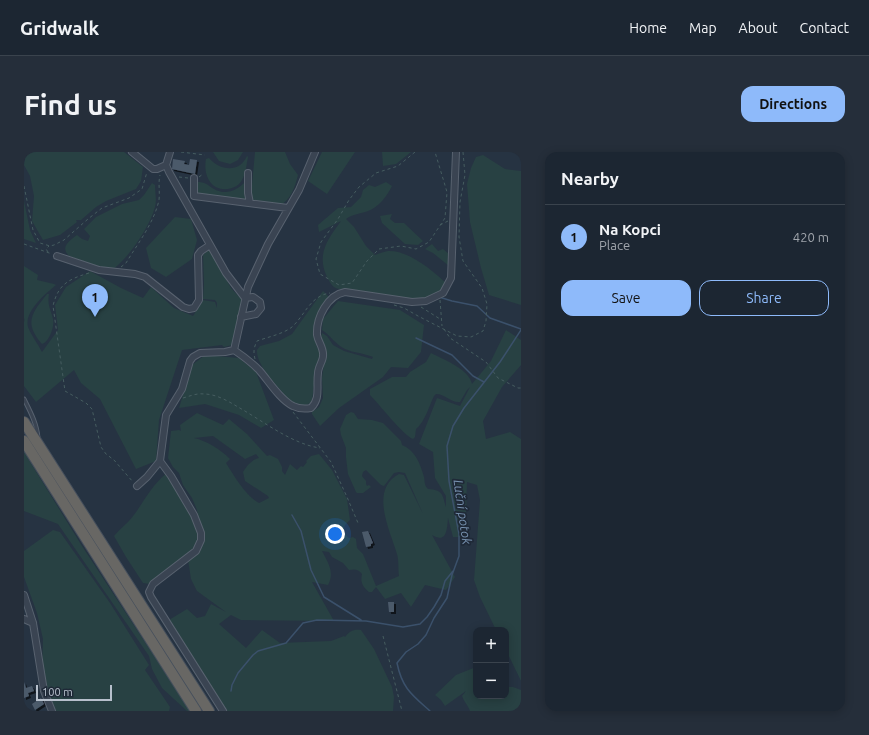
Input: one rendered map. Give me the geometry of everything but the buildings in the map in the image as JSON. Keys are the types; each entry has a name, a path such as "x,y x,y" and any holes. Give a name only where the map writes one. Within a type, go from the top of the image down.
{"highway":[{"path":"24,422 209,711"},
{"path":"24,441 196,711"}],"street":[{"path":"132,152 153,169 164,166 170,152"},
{"path":"234,350 244,298 248,287 268,244 299,190 315,152"},
{"path":"137,486 148,477 160,461 166,415 182,389 190,362 193,357 200,353 225,352 234,350 245,357 258,369 292,406 301,409 311,408 316,403 318,396 318,372 323,356 317,335 318,321 330,300 338,293 346,292 412,302 426,301 443,293 451,278 456,152"},
{"path":"164,166 172,177 226,273 244,298"},
{"path":"248,173 248,193 250,203"},
{"path":"194,178 194,196 288,208"},
{"path":"57,256 99,270 135,274 145,277 184,307 189,309 194,308 199,300 198,255 210,245"},
{"path":"241,317 256,314 260,308 260,302 253,297 244,298"},
{"path":"160,461 171,476 194,515 201,533 201,540 196,551 153,584 149,592 223,711"},
{"path":"24,595 33,623 44,692 52,711"},
{"path":"24,619 33,623"}],"lane":[{"path":"24,399 31,413 37,432 38,444"}],"path":[{"path":"181,152 205,155"},
{"path":"415,152 398,166 376,173 359,187 321,242 316,259 320,274 339,285 352,283 367,261 379,249 401,246 416,249 429,242 445,218 447,192 435,152"},
{"path":"393,305 404,308 457,336 471,337 482,331 486,321 487,304 482,288 463,261 459,237 460,202 465,175 463,152"},
{"path":"24,186 33,230 40,243 54,246 64,240 102,208 129,198 142,189 148,166"},
{"path":"115,272 126,263 156,212 159,198 159,178 164,166"},
{"path":"172,177 194,178 203,174"},
{"path":"440,226 448,220 453,221"},
{"path":"24,244 57,256"},
{"path":"48,253 46,248 50,246"},
{"path":"99,270 77,276 62,284 55,295 53,306 65,391 86,403 92,409 101,447 137,486"},
{"path":"258,369 254,354 257,341 290,328 297,322 308,305 323,294 338,293"},
{"path":"443,293 440,302 442,327 450,338 486,362 498,378 521,388"},
{"path":"412,302 441,320"},
{"path":"175,400 197,394 218,397 308,446 320,448"},
{"path":"293,411 331,462 358,523"},
{"path":"383,636 402,711"}],"green space":[{"path":"26,152 124,152 143,167 141,181 136,189 106,201 96,207 81,220 76,220 77,222 60,235 43,240 32,221 34,196 30,176 24,165"},
{"path":"213,152 243,152 238,160 230,164 219,161"},
{"path":"255,152 285,152 290,164 298,175 294,188 289,197 279,206 270,202 254,201 251,196"},
{"path":"322,152 355,152 327,194 308,181"},
{"path":"382,152 411,152 396,164 383,166"},
{"path":"483,155 505,169 521,171 521,305 489,295 481,268 470,222 467,184 471,168 476,157"},
{"path":"247,156 244,175 237,186 222,189 212,184 209,180 205,165 206,159 209,158 213,162 223,167 234,168 239,166"},
{"path":"246,181 247,201 196,194 196,182 204,183 218,191 227,192 236,189"},
{"path":"386,182 392,186 379,204 368,211 346,219 354,227 366,246 375,255 388,251 404,254 427,267 446,283 439,292 430,297 407,300 358,290 339,289 331,284 327,277 324,269 323,254 328,241 341,221 319,232 318,225 338,208 351,207 361,197 363,190 369,185 375,187"},
{"path":"152,183 155,185 156,199 155,207 149,223 132,250 113,269 93,265 69,256 66,253 65,247 77,235 88,241 90,236 84,229 96,217 122,204 139,200"},
{"path":"24,201 30,230 36,243 24,239"},
{"path":"392,214 390,219 395,223 404,223 423,241 418,245 405,244 382,223 380,216"},
{"path":"175,217 191,219 197,240 192,259 166,277 151,268 146,248"},
{"path":"432,244 438,251 443,249 449,254 449,266 433,253 425,249"},
{"path":"209,249 231,288 242,300 232,345 182,350 159,420 156,461 136,469 100,399 81,383 74,370 36,402 24,386 24,266 38,275 37,280 56,285 36,304 29,316 29,330 42,352 58,330 55,305 66,287 90,271 143,298 151,287 174,308 193,316 203,300 215,302 217,308 217,303 215,300 203,299 203,255"},
{"path":"323,291 329,297 320,314 315,332 316,344 321,356 316,369 312,401 306,405 300,405 287,398 268,376 260,363 257,350 260,346 279,341 292,334"},
{"path":"47,294 49,294 49,305 53,319 53,326 49,337 45,343 42,344 36,337 31,324 37,307"},
{"path":"338,301 400,310 424,325 421,352 408,368 391,367 383,377 339,408 320,426 312,412 319,407 323,398 322,378 326,350 321,336 322,333 327,336 333,345 344,351 372,359 373,357 345,349 338,345 322,330 323,319"},
{"path":"506,330 521,340 521,365 502,387 483,421 486,439 510,432 521,439 521,681 509,656 509,627 495,627 480,597 474,580 480,500 477,485 467,482 466,515 462,537 453,537 448,518 445,534 441,538 432,535 455,577 446,590 425,585 411,607 401,593 385,599 376,587 372,592 369,592 365,588 362,584 362,574 358,570 349,570 343,563 332,557 329,552 322,551 330,568 330,580 328,585 312,582 334,621 241,620 231,615 219,624 246,648 262,630 280,643 331,641 344,636 345,637 352,631 361,630 374,649 392,687 394,697 393,711 226,711 169,620 187,609 197,618 205,616 211,604 226,612 197,591 191,579 188,560 199,551 204,538 197,510 192,498 183,485 179,473 173,467 168,458 171,431 181,431 180,425 197,413 223,425 229,419 247,434 267,456 270,455 278,459 285,475 290,464 297,470 301,466 303,467 311,456 319,454 332,470 347,499 350,520 344,526 344,531 349,538 353,537 356,539 357,548 363,554 376,586 399,576 398,556 384,511 383,500 385,490 390,481 399,474 404,475 423,514 405,473 394,473 384,486 381,485 366,470 363,472 362,476 366,481 367,486 369,485 371,487 363,493 356,492 348,474 346,448 340,429 346,415 351,412 354,413 358,419 372,420 383,423 401,441 402,445 407,447 414,454 421,467 426,486 428,489 437,490 441,494 446,507 446,496 435,478 433,452 419,444 437,398 460,406 470,387 460,402 436,394 424,418 416,429 415,437 413,439 397,426 370,395 370,389 392,377 406,377 410,372 426,362 431,353 461,370 470,379 472,384 491,361","holes":["213,436 245,459 256,454 259,458 251,462 243,472 245,481 268,496 269,498 259,503 249,496 233,474 226,463 230,459 213,446 194,438"]},
{"path":"205,355 239,358 256,372 274,420 261,428 239,415 205,404 179,408 192,365"},
{"path":"24,452 82,546 190,711 187,711 162,688 152,669 149,656 58,524 24,511"},
{"path":"167,473 192,516 199,533 199,539 197,544 186,557 150,584 143,583 114,536 133,516 155,484"},
{"path":"53,530 60,532 110,603 149,665 145,670 170,707 169,711 54,711 42,669 43,639 37,613 24,577 24,551"},
{"path":"473,668 473,699 509,699 509,687 521,690 521,711 470,711 462,696 466,691 445,706 435,695 456,675"}],"waterway":[{"path":"439,297 477,306 490,318 521,329"},
{"name":"Luční potok","path":"430,711 405,685 397,663 406,652 418,644 426,635 434,618 447,598 452,575 459,556 459,534 449,481 447,446 453,426 464,408 500,362 521,330"},
{"path":"416,338 452,355 473,376 484,382"},
{"path":"292,515 301,531 311,570 324,597 361,620"},
{"path":"231,691 232,685 238,673 253,655 258,651 286,643 303,623 317,620 366,621 403,627 420,624 434,607 441,595 445,581 453,571"}],"place":[{"name":"Na Kopci","path":"95,317"}]}
